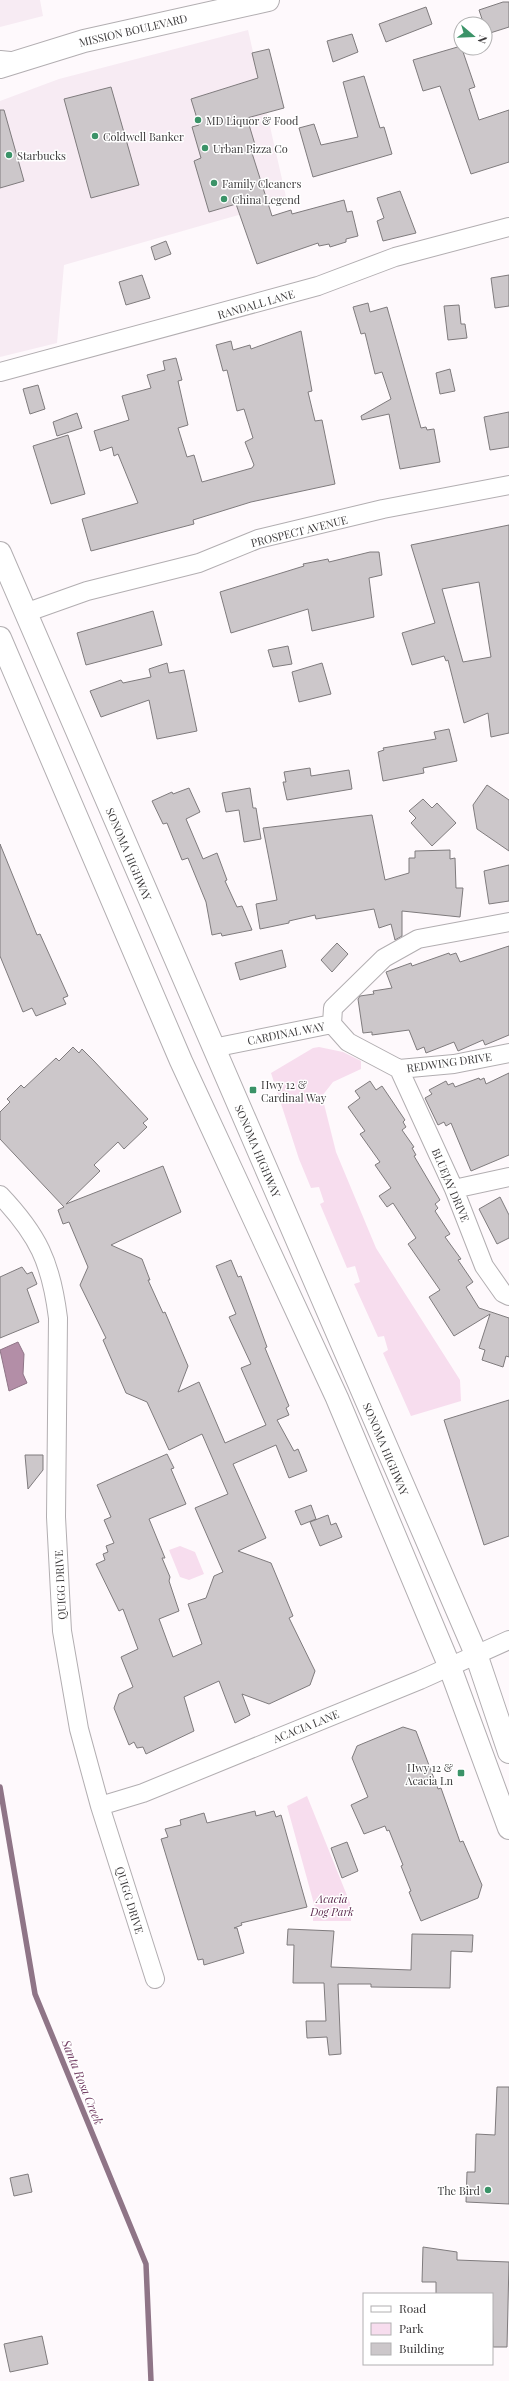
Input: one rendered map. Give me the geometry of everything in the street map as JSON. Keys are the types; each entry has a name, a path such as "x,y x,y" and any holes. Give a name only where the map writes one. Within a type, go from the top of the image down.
{"main road":[{"name":"MISSION BOULEVARD","path":"4,64 99,37 268,0"},
{"name":"SONOMA HIGHWAY","path":"0,553 476,1654 509,1752"},
{"path":"0,638 181,1061 333,1387 449,1665 509,1828"},
{"path":"181,1061 213,1048"}],"street":[{"name":"RANDALL LANE","path":"0,372 81,352 318,286 395,258 509,227"},
{"name":"PROSPECT AVENUE","path":"25,613 87,590 199,563 258,539 383,510 509,485"},
{"name":"CARDINAL WAY","path":"213,1048 332,1024 333,1008 384,958 418,939 509,922"},
{"name":"REDWING DRIVE","path":"332,1024 348,1042 400,1069 454,1064 509,1053"},
{"name":"BLUEJAY DRIVE","path":"400,1069 454,1189 484,1266 503,1293 509,1296"},
{"path":"454,1189 509,1177"},
{"name":"QUIGG DRIVE","path":"0,1195 29,1227 50,1270 55,1289 58,1318 56,1517 62,1632 79,1729 100,1806 154,1979"},
{"name":"ACACIA LANE","path":"100,1806 143,1793 420,1680 449,1665 509,1640"}],"shaded area":[{"path":"0,0 40,0 43,16 0,27"},
{"path":"248,30 287,201 64,265 57,343 0,357 0,101 59,79"},
{"path":"18,1342 24,1354 23,1374 27,1383 9,1391 0,1350"}],"green space":[{"path":"319,1047 343,1052 361,1061 361,1069 333,1082 322,1096 336,1152 376,1248 460,1380 461,1401 411,1416 383,1353 388,1350 384,1336 378,1337 354,1284 360,1282 355,1266 347,1268 320,1204 324,1202 319,1187 311,1188 299,1159 271,1073 313,1048"},
{"path":"180,1546 195,1552 204,1574 189,1580 180,1577 169,1550"},
{"name":"Acacia Dog Park","path":"307,1796 350,1903 351,1921 313,1921 313,1917 317,1915 287,1806"}],"building":[{"path":"503,2 509,2 509,27 493,32 493,16 481,16 479,10"},
{"path":"426,7 432,24 386,42 379,24"},
{"path":"352,34 358,52 333,62 327,41"},
{"path":"453,48 453,56 464,56 475,87 469,89 479,120 509,110 509,162 471,174 440,86 423,91 413,60"},
{"path":"269,49 284,108 247,118 256,148 251,150 272,216 291,210 292,214 344,200 347,212 352,211 358,236 346,239 346,242 330,247 329,244 319,246 318,243 257,264 236,204 209,212 194,161 201,158 192,127 199,125 191,99 258,78 252,53"},
{"path":"364,76 380,128 384,127 392,154 313,177 299,128 314,124 321,145 358,137 343,82"},
{"path":"111,87 139,185 91,198 64,99"},
{"name":"Starbucks","path":"0,110 4,110 24,181 0,188"},
{"path":"400,191 416,233 383,241 377,221 384,218 377,198"},
{"path":"166,241 171,254 155,260 151,247"},
{"path":"142,275 150,298 126,305 119,282"},
{"path":"509,275 509,306 495,308 491,278"},
{"path":"368,303 370,312 387,307 421,428 426,427 427,430 434,429 440,462 400,469 389,414 362,420 361,416 391,399 382,372 375,374 365,333 361,334 353,307"},
{"path":"459,305 461,324 465,324 467,338 448,340 444,306"},
{"path":"301,331 312,391 308,392 315,421 322,420 335,484 251,502 193,520 194,524 91,551 82,519 138,503 118,454 114,456 112,447 100,451 94,431 129,420 122,396 151,388 147,375 165,370 163,361 176,358 182,380 178,381 188,425 178,428 187,457 194,455 202,482 252,468 254,465 245,442 253,438 244,409 237,411 227,370 223,371 216,345 231,341 233,350 250,345 251,349"},
{"path":"450,369 455,391 440,394 436,373"},
{"path":"38,385 45,409 30,414 23,389"},
{"path":"509,412 509,447 490,450 484,417"},
{"path":"77,413 82,428 57,436 53,422"},
{"path":"68,435 85,494 51,504 33,446"},
{"path":"509,525 509,733 491,737 488,713 464,723 448,660 446,661 444,656 412,665 402,633 435,623 411,545","holes":["479,582 491,657 463,662 442,589"]},
{"path":"370,552 379,552 382,575 369,578 374,617 312,631 308,609 231,633 220,592 304,566 303,564 328,559 329,562"},
{"path":"153,611 162,645 86,665 77,633"},
{"path":"288,646 292,664 273,667 268,650"},
{"path":"167,663 169,673 184,670 197,731 157,739 149,700 101,717 90,691 121,680 123,683 151,677 149,669"},
{"path":"322,663 331,694 299,702 292,672"},
{"path":"449,729 457,761 423,768 424,773 383,781 378,752 384,750 383,748 436,739 434,732"},
{"path":"310,768 311,776 349,770 352,789 287,800 283,782 286,782 284,772"},
{"path":"487,785 509,800 509,851 477,829 473,805"},
{"path":"189,788 200,812 186,819 203,859 217,853 227,880 225,881 237,907 242,906 252,930 222,936 221,933 212,935 206,902 188,858 182,860 167,823 163,824 152,801 172,792 173,794"},
{"path":"250,788 253,808 256,808 261,839 244,842 239,810 226,812 222,793"},
{"path":"423,799 432,808 437,803 456,823 432,846 411,823 416,818 409,811"},
{"path":"372,815 385,880 409,873 409,858 415,858 415,851 450,850 450,859 455,858 456,888 463,888 460,917 402,911 402,936 395,940 391,924 379,928 374,909 316,919 315,915 289,921 289,923 260,929 256,904 277,900 263,828"},
{"path":"0,844 37,935 40,934 68,996 63,998 66,1004 36,1016 32,1008 23,1012 0,956"},
{"path":"509,865 509,901 489,904 484,871"},
{"path":"337,943 348,954 332,972 321,960"},
{"path":"509,946 509,1035 485,1045 483,1040 458,1051 454,1042 426,1053 424,1047 417,1050 409,1030 372,1035 372,1032 363,1033 358,999 360,996 374,994 373,991 392,988 386,972 411,963 412,966 449,953 450,955 456,953 460,962"},
{"path":"282,950 286,967 240,980 235,963"},
{"path":"73,1047 79,1053 82,1049 148,1119 143,1123 147,1127 124,1149 118,1142 94,1165 100,1171 66,1204 163,1166 181,1212 111,1245 142,1259 150,1280 148,1280 163,1313 165,1312 188,1366 178,1392 199,1382 225,1443 266,1425 241,1368 251,1364 229,1317 236,1314 216,1266 231,1260 238,1277 241,1276 267,1347 265,1348 289,1406 286,1408 289,1415 277,1420 294,1451 298,1449 307,1471 289,1478 276,1445 233,1464 266,1538 238,1551 271,1563 293,1616 289,1618 315,1671 310,1685 269,1704 242,1694 250,1715 235,1723 219,1681 184,1697 194,1731 146,1754 143,1747 137,1748 134,1742 129,1745 114,1708 119,1694 133,1687 121,1657 138,1649 123,1609 119,1611 96,1564 105,1560 103,1554 108,1552 106,1546 114,1543 104,1520 111,1517 97,1485 167,1454 174,1468 171,1469 186,1504 149,1519 165,1558 162,1558 170,1577 169,1581 179,1611 159,1619 173,1657 202,1644 188,1604 206,1598 214,1576 223,1572 195,1508 228,1494 202,1434 169,1450 147,1402 126,1393 103,1340 106,1338 80,1285 88,1267 69,1222 63,1224 58,1210 64,1207 0,1139 0,1112 10,1102 7,1099 21,1085 24,1088 56,1058 59,1061"},
{"path":"509,1073 509,1155 471,1171 451,1123 446,1126 444,1122 438,1125 425,1098 432,1094 429,1090 446,1081 448,1085 453,1083 455,1087 479,1078 480,1080 484,1078 486,1084"},
{"path":"370,1081 376,1090 382,1086 405,1120 403,1122 406,1127 402,1130 414,1147 412,1148 416,1155 414,1156 440,1200 435,1204 438,1208 435,1211 450,1234 445,1237 461,1259 458,1260 473,1282 466,1287 479,1308 509,1318 509,1357 506,1356 503,1367 482,1360 485,1350 479,1348 490,1314 454,1336 429,1297 440,1290 408,1244 416,1238 393,1203 387,1207 379,1196 391,1188 375,1165 380,1162 360,1134 365,1131 348,1107 360,1098 355,1091"},
{"path":"500,1197 509,1215 509,1238 497,1244 479,1209"},
{"path":"22,1267 27,1274 32,1272 37,1284 27,1289 39,1322 0,1338 0,1277"},
{"path":"509,1400 509,1536 484,1545 444,1420"},
{"path":"25,1455 43,1455 43,1470 28,1489"},
{"path":"311,1505 316,1519 301,1525 295,1511"},
{"path":"328,1515 331,1525 336,1523 342,1537 320,1546 310,1522"},
{"path":"403,1727 416,1731 438,1789 441,1788 460,1842 463,1841 482,1885 478,1898 421,1921 409,1892 411,1891 401,1866 403,1865 389,1830 387,1831 385,1826 364,1834 351,1805 368,1797 352,1758 357,1746"},
{"path":"255,1811 256,1816 274,1811 276,1817 281,1815 307,1907 241,1923 242,1925 234,1928 237,1928 244,1953 204,1965 203,1959 198,1960 161,1839 168,1837 165,1829 181,1825 180,1820 204,1813 207,1823"},
{"path":"347,1842 358,1871 342,1878 331,1848"},
{"path":"288,1929 334,1931 331,1967 411,1970 412,1934 473,1935 472,1952 451,1951 450,1988 371,1987 371,1984 338,1984 341,2054 329,2055 327,2037 307,2038 306,2021 326,2021 324,1983 293,1983 294,1945 287,1945"},
{"path":"497,2087 509,2087 509,2204 466,2202 467,2172 475,2172 476,2134 495,2135"},
{"path":"28,2174 32,2192 14,2196 10,2178"},
{"path":"423,2247 457,2252 457,2260 509,2262 507,2347 493,2347 493,2293 436,2293 436,2282 422,2282"},
{"path":"42,2336 48,2364 10,2372 4,2344"}],"waterway":[{"name":"Santa Rosa Creek","path":"0,1787 35,1994 146,2264 151,2381"}],"place":[{"name":"MD Liquor & Food","path":"198,120"},
{"name":"Coldwell Banker","path":"95,136"},
{"name":"Urban Pizza Co","path":"205,148"},
{"name":"Starbucks","path":"9,155"},
{"name":"Family Cleaners","path":"214,183"},
{"name":"China Legend","path":"224,199"},
{"name":"Hwy 12 & Cardinal Way","path":"253,1090"},
{"name":"Hwy 12 & Acacia Ln","path":"461,1773"},
{"name":"The Bird","path":"488,2190"}]}
